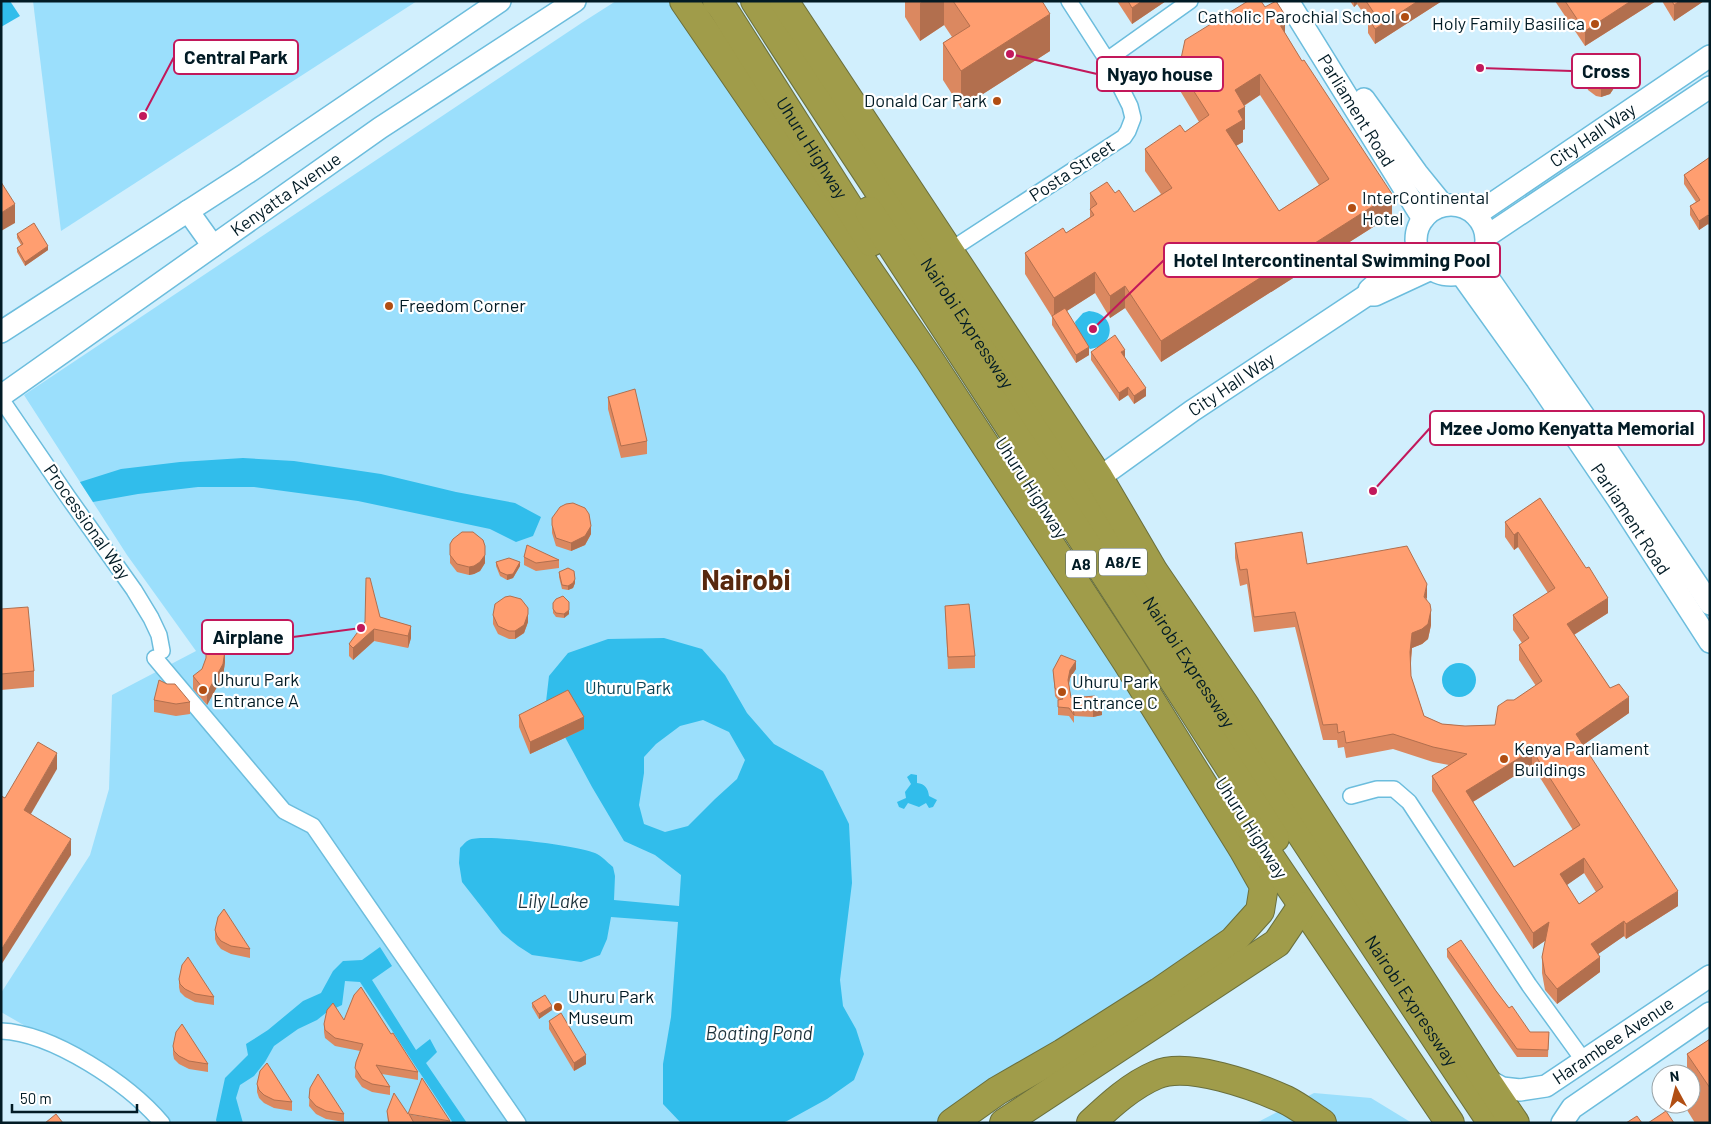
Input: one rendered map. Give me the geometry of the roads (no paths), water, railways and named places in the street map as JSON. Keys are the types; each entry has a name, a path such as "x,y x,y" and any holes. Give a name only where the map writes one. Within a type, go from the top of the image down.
{"highway":[{"path":"684,1 929,359 1127,662 1264,886 1260,911 1233,940 1159,992 1063,1053 997,1091 952,1123"},
{"name":"Uhuru Highway","path":"717,1 922,324 1038,497 1302,906 1450,1123"},
{"name":"Nairobi Expressway","path":"730,1 1071,521 1459,1123"},
{"name":"Nairobi Expressway","path":"755,1 831,120 918,248 1292,822 1492,1123"},
{"path":"784,1 1099,478 1154,572 1246,707 1515,1123"},
{"path":"1004,1123 1213,987 1277,943 1302,906"},
{"path":"1091,1123 1104,1110 1136,1086 1157,1074 1180,1071 1218,1075 1286,1100 1322,1123"}],"street":[{"path":"1,332 247,172 500,1"},
{"name":"Kenyatta Avenue","path":"1,398 380,128 575,1"},
{"name":"Posta Street","path":"949,251 1124,137 1128,131 1133,118 1130,106 1107,60 1069,1"},
{"path":"1107,60 1190,1"},
{"name":"Parliament Road","path":"1288,1 1423,219"},
{"name":"Parliament Road","path":"1304,1 1339,65 1417,173 1443,205"},
{"name":"City Hall Way","path":"1476,214 1710,56"},
{"path":"1687,72 1706,90"},
{"name":"City Hall Way","path":"1487,236 1706,90"},
{"path":"1443,205 1463,206 1476,214 1481,220 1487,236 1484,255 1470,269 1451,275 1440,274 1424,261 1416,243 1416,233 1423,219 1434,209 1443,205"},
{"path":"188,211 213,246"},
{"name":"City Hall Way","path":"1099,478 1192,411 1367,296 1370,287 1394,268 1424,261"},
{"name":"Parliament Road","path":"1470,269 1625,493 1710,604"},
{"name":"Processional Way","path":"1,398 152,618 160,635 159,654 284,811 313,826 518,1123"},
{"name":"Parliament Road","path":"1625,493 1710,642"},
{"path":"1351,796 1377,790 1394,789 1409,802 1529,984 1584,1061"},
{"name":"Harambee Avenue","path":"1484,1077 1502,1088 1520,1090 1546,1086 1710,976"},
{"name":"Harambee Avenue","path":"1562,1123 1572,1108 1710,1012"},
{"path":"1,1031 13,1031 75,1054 125,1087 162,1123"}],"water":[{"path":"1,1 10,1 20,16 1,27"},
{"path":"1089,311 1104,317 1110,330 1105,342 1099,347 1090,349 1080,337 1075,322 1083,313"},
{"path":"243,458 294,461 381,474 456,492 515,503 541,517 533,536 516,542 490,529 358,501 254,487 198,487 138,494 93,502 80,482 121,469 180,462"},
{"name":"Boating Pond","path":"664,638 702,649 725,675 747,713 774,744 823,771 849,824 852,883 840,980 843,1006 856,1029 864,1054 854,1080 827,1099 782,1123 681,1123 663,1104 663,1064 671,1017 678,922 611,917 607,939 600,955 581,962 532,955 502,933 462,882 459,863 460,848 468,841 478,838 492,838 531,841 586,850 600,856 613,867 615,876 614,900 679,906 681,875 655,855 624,841 546,702 549,676 568,653 608,639","holes":["703,720 729,732 745,760 737,779 688,826 665,832 644,824 639,805 644,773 644,757 656,744 680,726"]},
{"path":"1459,663 1466,664 1471,668 1475,673 1475,687 1471,692 1466,696 1459,697 1452,696 1447,692 1443,687 1442,680 1443,673 1447,668 1452,664"},
{"path":"911,774 917,775 917,783 924,785 929,796 937,800 933,807 929,808 926,803 919,807 908,803 904,809 899,807 897,802 906,798 905,792 911,784 907,777"},
{"path":"380,947 392,966 372,980 416,1050 430,1039 437,1052 426,1063 467,1123 453,1123 360,982 345,981 342,1005 298,1029 274,1046 254,1076 240,1085 236,1098 243,1123 217,1123 216,1120 225,1078 248,1055 246,1044 268,1030 303,1001 321,993 333,971 343,961 362,960"}],"place":[{"name":"Catholic Parochial School","path":"1405,17"},
{"name":"Holy Family Basilica","path":"1595,24"},
{"name":"Nyayo house","path":"1010,54"},
{"name":"Cross","path":"1480,68"},
{"name":"Donald Car Park","path":"997,101"},
{"name":"Central Park","path":"143,116"},
{"name":"InterContinental Hotel","path":"1352,208"},
{"name":"Freedom Corner","path":"389,306"},
{"name":"Hotel Intercontinental Swimming Pool","path":"1093,329"},
{"name":"Mzee Jomo Kenyatta Memorial","path":"1373,491"},
{"name":"Airplane","path":"361,628"},
{"name":"Uhuru Park Entrance A","path":"203,690"},
{"name":"Uhuru Park Entrance C","path":"1062,692"},
{"name":"Kenya Parliament Buildings","path":"1504,759"},
{"name":"Uhuru Park Museum","path":"558,1007"}],"district":[{"name":"Nairobi","path":"746,580"}],"park label":[{"name":"Uhuru Park","path":"628,688"}],"water label":[{"name":"Lily Lake","path":"553,901"}]}
